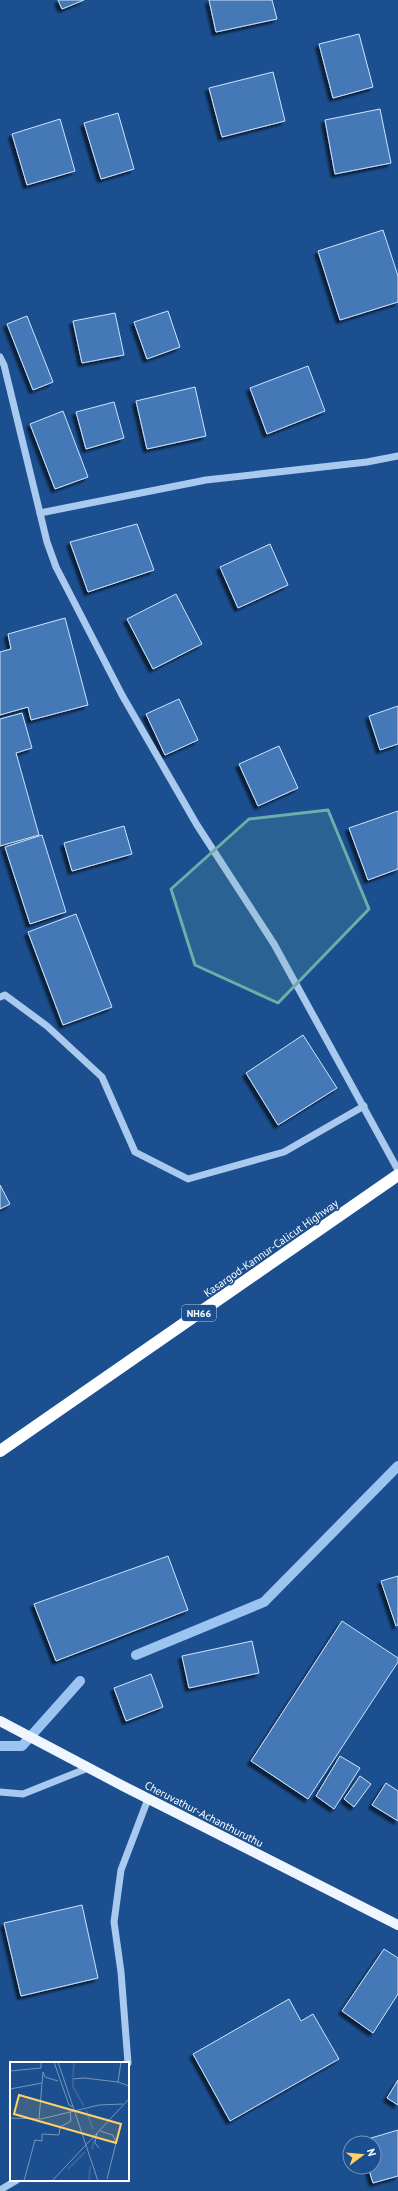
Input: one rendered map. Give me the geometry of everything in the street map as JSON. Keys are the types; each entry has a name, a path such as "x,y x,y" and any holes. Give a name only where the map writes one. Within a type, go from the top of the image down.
{"highway":[{"name":"Kasargod-Kannur-Calicut Highway","path":"0,1451 398,1175"}],"main road":[{"name":"Cheruvathur-Achanthuruthu","path":"0,1721 148,1799 398,1925"}],"street":[{"path":"0,357 4,365 40,513 56,567 122,695 198,825 274,944 398,1170"},
{"path":"40,513 206,480 367,462 398,456"},
{"path":"0,997 5,995 47,1026 102,1077 135,1152 188,1179 284,1152 364,1106"},
{"path":"0,1792 23,1794 88,1768"},
{"path":"128,2062 121,1972 114,1922 121,1870 148,1799"},
{"path":"0,2190 15,2181"}],"highlighted area":[{"path":"328,810 369,909 278,1003 195,965 171,889 249,819"}],"building":[{"path":"58,0 84,0 62,9"},
{"path":"209,0 272,0 277,19 216,32"},
{"path":"359,34 373,87 333,98 319,44"},
{"path":"273,72 285,121 222,137 209,88"},
{"path":"380,109 391,163 335,174 325,120"},
{"path":"118,113 134,169 101,179 84,123"},
{"path":"60,119 75,171 27,185 12,134"},
{"path":"383,230 398,276 398,302 340,320 318,251"},
{"path":"168,311 180,347 147,359 134,322"},
{"path":"115,313 124,355 82,363 73,321"},
{"path":"27,316 53,382 33,390 7,324"},
{"path":"308,366 325,411 267,434 250,388"},
{"path":"195,387 206,436 147,449 136,401"},
{"path":"114,402 124,438 86,449 76,412"},
{"path":"63,411 88,477 55,489 30,424"},
{"path":"137,524 154,570 88,592 70,542"},
{"path":"270,544 288,585 238,608 220,567"},
{"path":"176,594 202,644 153,669 127,619"},
{"path":"65,618 88,705 31,720 28,707 0,715 0,652 11,649 8,634"},
{"path":"179,699 198,740 165,755 146,714"},
{"path":"398,706 398,744 380,750 369,716"},
{"path":"22,713 32,748 16,753 39,835 0,846 0,719"},
{"path":"279,746 298,788 258,806 239,764"},
{"path":"398,811 398,869 368,880 349,828"},
{"path":"124,826 132,854 72,871 64,843"},
{"path":"42,835 66,912 30,924 5,847"},
{"path":"76,914 112,1007 63,1025 28,932"},
{"path":"303,1035 337,1088 278,1125 246,1073"},
{"path":"0,1185 10,1204 0,1209"},
{"path":"168,1556 188,1610 56,1661 34,1604"},
{"path":"398,1576 398,1625 396,1626 381,1581"},
{"path":"342,1621 398,1658 398,1662 308,1799 251,1761"},
{"path":"252,1641 259,1673 189,1688 182,1656"},
{"path":"151,1674 163,1707 126,1721 114,1688"},
{"path":"340,1756 360,1768 334,1809 316,1796"},
{"path":"360,1776 371,1784 354,1807 344,1799"},
{"path":"386,1783 398,1791 398,1821 372,1805"},
{"path":"82,1905 98,1978 21,1996 4,1923"},
{"path":"384,1949 398,1958 398,1994 373,2033 342,2011"},
{"path":"289,1999 301,2021 313,2014 339,2059 230,2121 193,2054"},
{"path":"398,2080 398,2105 387,2098"},
{"path":"398,2130 398,2176 373,2183 370,2175 382,2175 381,2135"}],"waterway":[{"path":"136,1655 264,1602 398,1466"},
{"path":"0,1746 22,1746 80,1681"}]}
